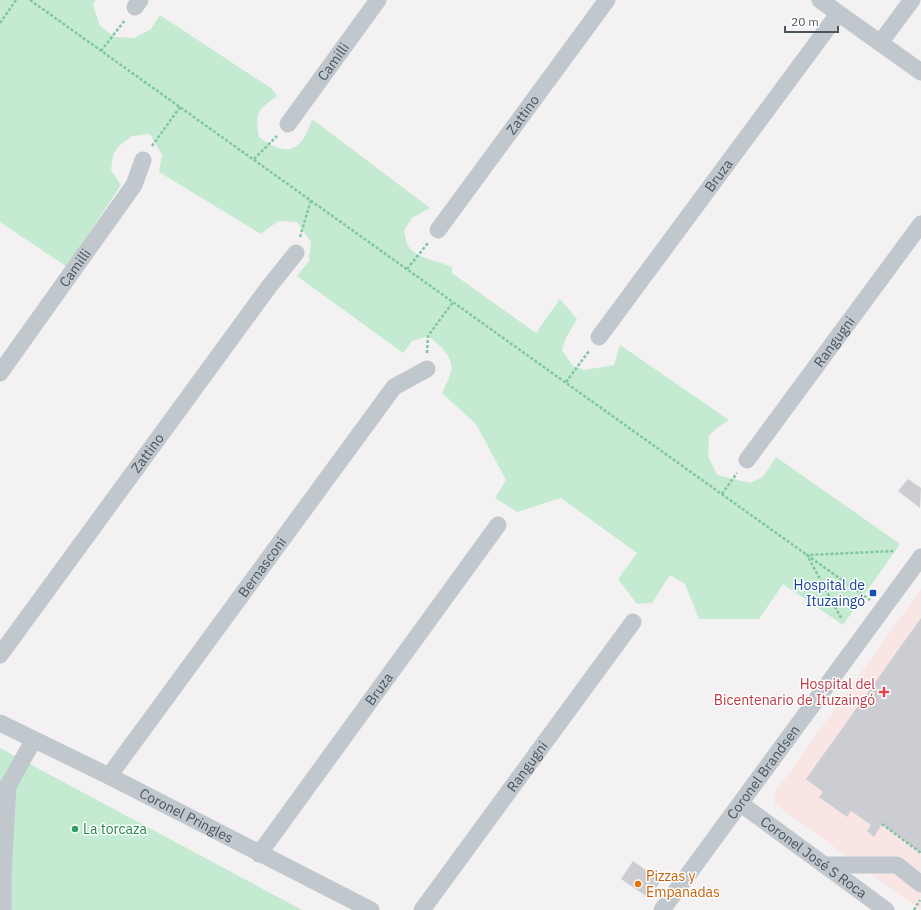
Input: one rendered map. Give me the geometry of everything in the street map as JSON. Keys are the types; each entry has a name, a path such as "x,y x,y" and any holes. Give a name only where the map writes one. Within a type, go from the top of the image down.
{"street":[{"name":"Camilli","path":"288,124 378,0"},
{"name":"Zattino","path":"438,230 607,0"},
{"path":"820,0 921,72"},
{"path":"880,43 912,0"},
{"name":"Bruza","path":"599,337 838,14"},
{"name":"Camilli","path":"0,373 134,185 143,160"},
{"name":"Rangugni","path":"747,460 921,224"},
{"name":"Zattino","path":"0,655 268,288 296,253"},
{"name":"Bernasconi","path":"109,776 394,387 427,369"},
{"name":"Bruza","path":"259,854 498,525"},
{"name":"Coronel Brandsen","path":"662,910 921,557"},
{"name":"Rangugni","path":"422,910 633,622"},
{"name":"Coronel Pringles","path":"0,723 33,741 109,776 371,910"},
{"path":"3,910 4,788 33,741"},
{"name":"Coronel José S Roca","path":"741,804 886,910"},
{"path":"824,865 897,866 921,884"}],"path":[{"path":"0,23 16,0"},
{"path":"30,0 807,554 883,610"},
{"path":"101,51 138,3"},
{"path":"143,160 180,107"},
{"path":"254,160 288,124"},
{"path":"296,253 311,200"},
{"path":"407,269 438,230"},
{"path":"427,369 428,336 453,302"},
{"path":"566,382 599,337"},
{"path":"722,494 747,460"},
{"path":"807,554 894,551"},
{"path":"807,554 841,618"},
{"path":"882,824 921,853"},
{"path":"914,910 921,899"}],"shaded area":[{"name":"Hospital del Bicentenario de Ituzaingó","path":"921,589 921,910 775,804 774,794"}],"green space":[{"path":"0,0 96,0 93,5 100,26 115,37 134,38 151,29 160,15 272,89 277,96 265,105 259,113 257,122 259,137 278,148 292,148 298,145 303,139 312,119 430,208 412,218 404,230 408,246 417,254 452,267 452,273 536,333 560,299 577,319 566,338 562,350 573,366 584,370 614,365 620,345 729,420 709,435 708,456 717,475 750,483 763,477 776,457 900,544 843,625 783,584 759,619 699,619 685,584 670,575 652,603 637,604 618,579 637,553 561,498 517,512 495,498 506,480 476,424 442,393 450,375 452,366 445,351 436,342 428,336 412,341 403,353 297,276 309,261 311,242 297,222 278,221 261,234 159,172 162,155 150,134 132,136 119,146 113,155 111,170 121,185 67,267 0,222"},
{"name":"La torcaza","path":"0,748 302,910 0,910"}],"building":[{"path":"908,479 921,488 920,508 898,491"},
{"path":"921,618 921,853 882,824 874,837 867,831 871,825 851,811 847,817 819,797 823,792 806,779"},
{"path":"633,861 661,881 649,898 621,879"}],"place":[{"name":"Hospital de Ituzaingó","path":"873,593"},
{"name":"Hospital del Bicentenario de Ituzaingó","path":"884,692"},
{"name":"La torcaza","path":"75,829"},
{"name":"Pizzas y Empanadas","path":"638,884"}]}
